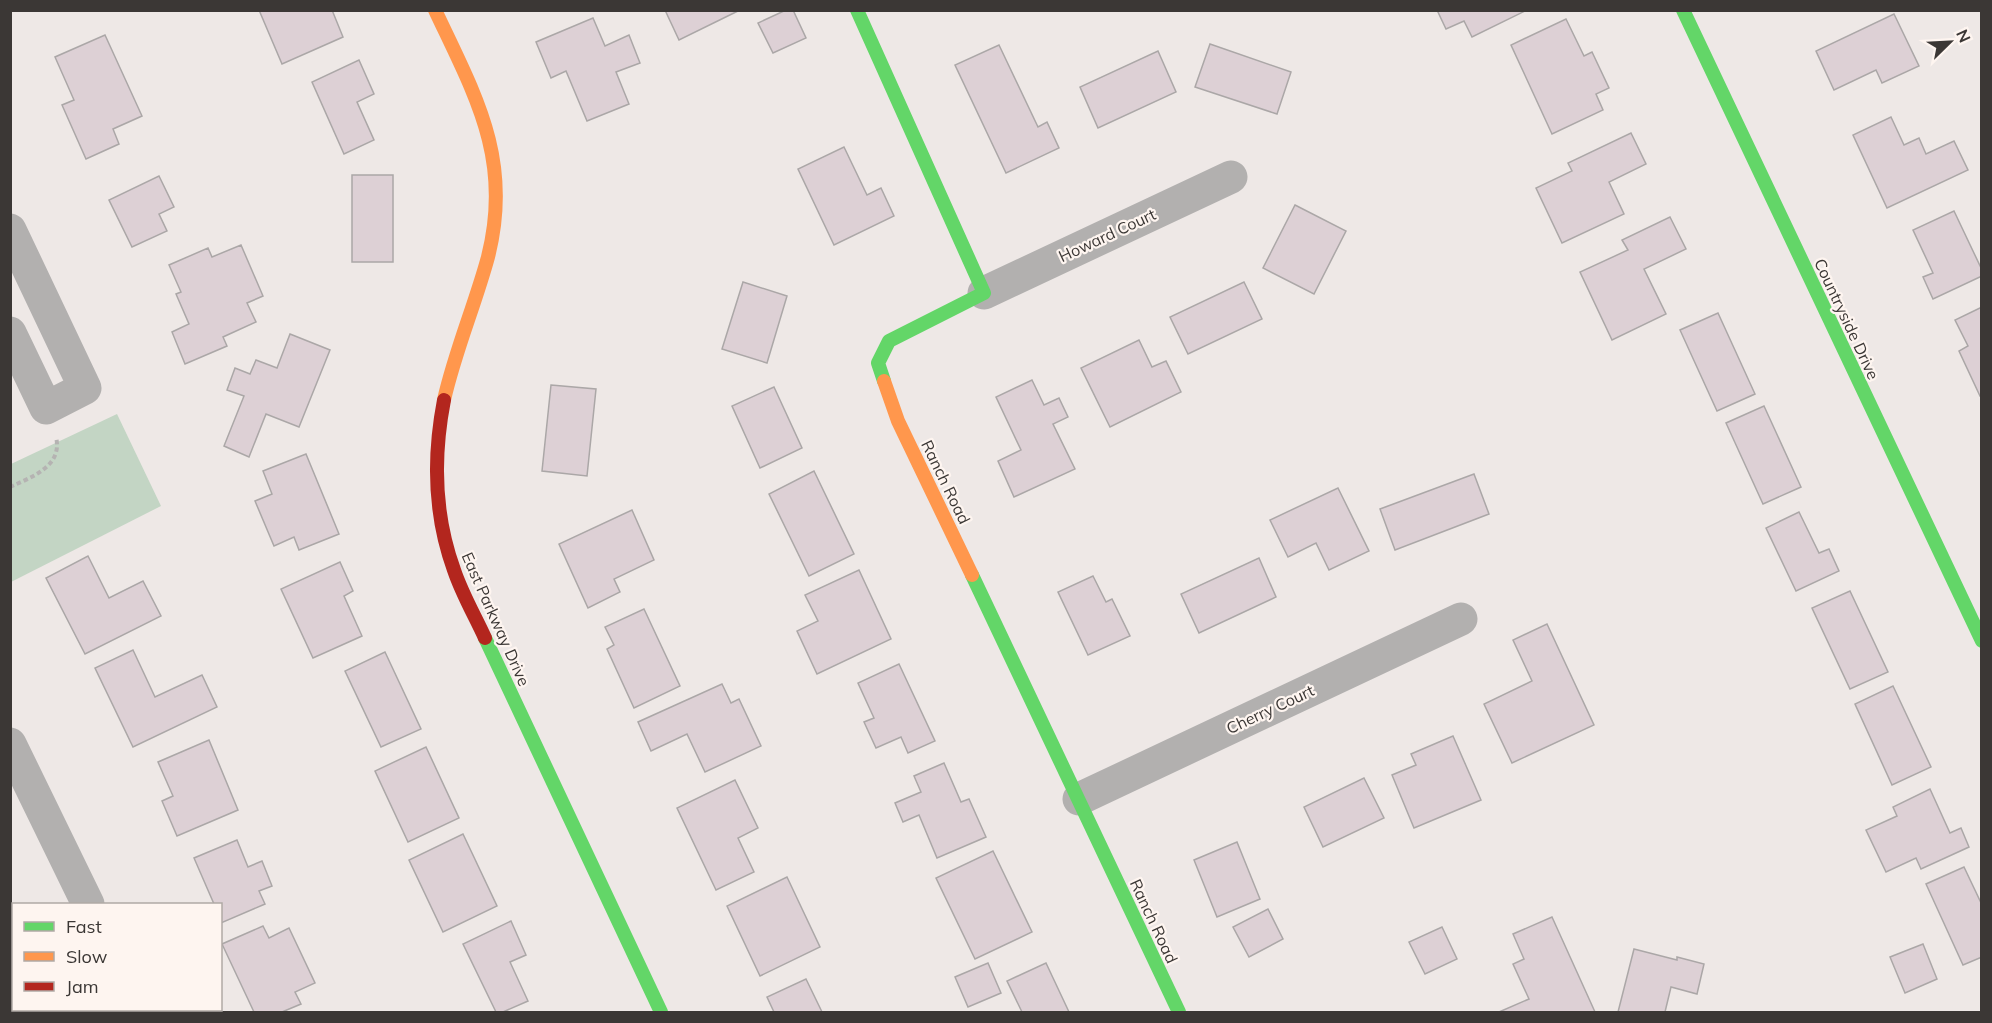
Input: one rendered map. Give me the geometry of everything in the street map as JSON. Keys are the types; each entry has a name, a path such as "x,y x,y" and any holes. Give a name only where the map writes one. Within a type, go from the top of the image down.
{"street":[{"name":"East Parkway Drive","path":"435,10 487,125 495,158 497,190 495,219 486,262 453,364 441,412 436,466 442,529 454,572 661,1012"},
{"path":"857,10 984,293"},
{"name":"Countryside Drive","path":"1683,10 1982,641"},
{"name":"Howard Court","path":"984,293 1231,177"},
{"path":"10,230 85,388 46,408 10,333"},
{"name":"Ranch Road","path":"984,293 889,341 878,363 898,422 1179,1012"},
{"name":"Cherry Court","path":"1079,799 1461,619"},
{"path":"10,744 88,903"}],"path":[{"path":"10,487 45,468 57,454 57,441 46,408"}],"green space":[{"path":"117,414 161,506 11,582 11,464"}],"building":[{"path":"259,10 332,10 343,37 282,64"},
{"path":"665,10 740,10 679,40"},
{"path":"786,10 793,10 806,38 773,53 758,23"},
{"path":"1437,10 1527,10 1472,37 1464,21 1446,29"},
{"path":"1894,14 1919,66 1882,83 1876,70 1834,90 1816,51"},
{"path":"593,18 605,46 629,35 640,63 616,72 629,104 587,121 566,71 551,78 536,42"},
{"path":"1566,19 1584,56 1592,52 1609,88 1596,94 1603,110 1552,134 1511,45"},
{"path":"105,35 142,116 113,129 119,144 86,159 62,105 74,100 55,57"},
{"path":"1210,44 1291,72 1277,114 1195,87"},
{"path":"999,45 1038,127 1047,122 1059,148 1006,173 955,65"},
{"path":"1158,51 1176,92 1098,128 1080,87"},
{"path":"359,60 374,94 357,102 374,140 344,154 312,82"},
{"path":"1891,117 1904,145 1919,138 1926,154 1954,141 1968,170 1887,208 1853,135"},
{"path":"1631,133 1646,164 1609,182 1624,214 1562,243 1536,188 1572,171 1568,163"},
{"path":"844,147 867,195 881,188 894,216 834,245 798,169"},
{"path":"352,175 393,175 393,262 352,262"},
{"path":"159,176 174,207 159,214 167,231 132,247 109,200"},
{"path":"1295,205 1346,231 1314,294 1263,268"},
{"path":"1954,211 1982,270 1982,276 1933,299 1923,277 1933,273 1913,230"},
{"path":"1670,217 1686,249 1644,269 1666,314 1612,340 1580,272 1628,250 1622,240"},
{"path":"241,245 263,296 247,303 256,322 223,337 227,346 185,364 172,332 189,324 176,294 181,292 169,265 208,248 212,257"},
{"path":"743,282 787,296 767,363 722,349"},
{"path":"1244,282 1262,319 1188,354 1170,317"},
{"path":"1982,307 1982,395 1980,396 1959,351 1968,346 1955,320"},
{"path":"1718,313 1755,394 1717,411 1680,330"},
{"path":"290,334 330,350 299,427 266,414 249,457 224,446 244,396 227,390 235,368 250,374 256,360 277,368"},
{"path":"1139,340 1152,367 1166,361 1181,392 1110,427 1081,368"},
{"path":"1032,380 1044,405 1059,398 1068,417 1053,424 1075,469 1014,497 998,461 1021,450 996,397"},
{"path":"551,385 596,389 587,476 542,471"},
{"path":"774,387 802,448 760,468 732,406"},
{"path":"1764,406 1801,487 1763,504 1726,423"},
{"path":"306,454 339,534 299,550 294,537 274,546 255,501 272,494 263,471"},
{"path":"814,471 854,554 809,576 769,494"},
{"path":"1474,474 1489,514 1395,550 1380,509"},
{"path":"1338,488 1369,551 1329,570 1316,543 1288,557 1270,520"},
{"path":"632,510 654,560 614,579 620,592 588,608 559,544"},
{"path":"1799,512 1819,553 1829,549 1839,571 1796,591 1766,528"},
{"path":"88,556 109,598 143,581 161,616 85,654 46,578"},
{"path":"1259,558 1276,597 1199,633 1181,594"},
{"path":"340,562 353,591 344,596 362,636 313,658 281,589"},
{"path":"859,570 891,639 817,674 797,631 818,621 805,595"},
{"path":"1093,576 1106,602 1112,599 1130,636 1088,655 1058,592"},
{"path":"1850,591 1888,672 1850,689 1812,608"},
{"path":"644,609 680,686 634,708 607,649 614,645 605,627"},
{"path":"1547,624 1594,725 1512,763 1484,704 1532,681 1513,640"},
{"path":"133,650 155,697 202,675 217,707 133,747 95,668"},
{"path":"385,652 421,729 381,747 345,671"},
{"path":"899,664 935,741 908,753 901,737 876,748 864,722 874,718 858,683"},
{"path":"722,684 731,703 739,699 761,746 705,772 687,734 651,751 638,722"},
{"path":"1893,686 1931,767 1892,785 1855,704"},
{"path":"1453,736 1481,800 1414,828 1392,775 1416,765 1411,754"},
{"path":"209,740 238,810 177,836 162,801 173,796 158,762"},
{"path":"426,747 459,818 408,842 375,771"},
{"path":"944,763 961,802 969,799 986,837 937,858 919,815 903,822 895,803 921,792 914,776"},
{"path":"1364,778 1384,818 1323,847 1304,807"},
{"path":"735,780 758,828 738,838 754,872 716,890 677,808"},
{"path":"1930,789 1950,833 1961,828 1969,847 1921,869 1916,858 1886,872 1866,830 1897,816 1893,807"},
{"path":"463,834 497,906 443,932 409,860"},
{"path":"237,840 248,867 262,861 272,886 259,891 265,904 222,923 222,903 214,903 194,858"},
{"path":"1237,842 1260,899 1217,917 1194,860"},
{"path":"993,851 1032,932 975,959 936,878"},
{"path":"1964,867 1982,905 1982,957 1963,965 1926,884"},
{"path":"787,877 820,947 760,976 727,906"},
{"path":"1268,909 1283,939 1249,957 1233,927"},
{"path":"1552,917 1595,1012 1499,1012 1529,999 1513,964 1524,959 1513,934"},
{"path":"511,921 526,955 510,962 528,1001 503,1012 496,1012 463,944"},
{"path":"263,926 269,938 289,928 315,983 295,992 301,1004 282,1012 254,1012 222,944"},
{"path":"1442,927 1457,959 1425,974 1409,942"},
{"path":"1923,944 1937,979 1905,993 1890,957"},
{"path":"1634,949 1704,964 1697,994 1671,987 1665,1012 1618,1012"},
{"path":"988,963 1001,993 968,1007 955,977"},
{"path":"1046,963 1069,1012 1022,1012 1007,981"},
{"path":"806,979 822,1012 774,1012 767,997"},
{"path":"10,982 12,982 12,1011 28,1011 10,1012"}],"traffic: fast":[{"path":"857,10 984,293 889,341 878,363 884,381"},
{"path":"1683,10 1982,641"},
{"path":"972,575 1179,1012"},
{"path":"485,638 661,1012"}],"traffic: slow":[{"path":"435,10 464,71 486,129 493,158 496,189 495,222 488,257 444,400"},
{"path":"884,381 898,421 972,575"}],"traffic: jam":[{"path":"444,400 437,464 442,528 457,579 485,638"}]}
